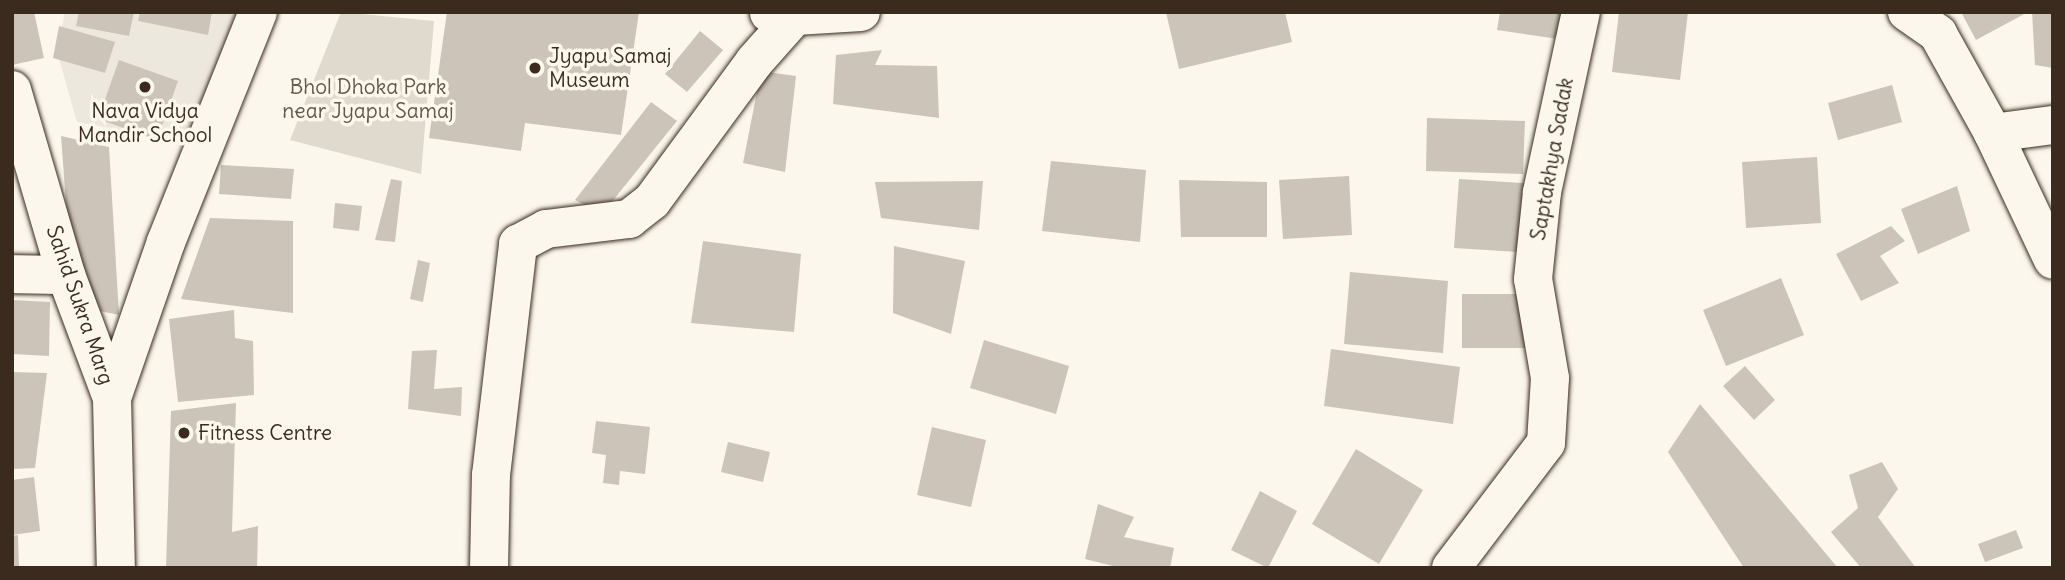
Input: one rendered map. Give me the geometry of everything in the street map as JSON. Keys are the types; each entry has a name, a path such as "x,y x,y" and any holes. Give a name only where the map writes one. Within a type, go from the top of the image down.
{"street":[{"path":"112,398 166,242 258,12"},
{"path":"489,568 491,475 517,244 546,229 629,219 652,201 754,62 779,14 861,12"},
{"name":"Saptakhya Sadak","path":"1451,568 1546,443 1550,378 1533,279 1542,191 1580,12"},
{"path":"1908,12 1938,34 1993,133 2053,260"},
{"name":"Sahid Sukra Marg","path":"12,90 66,275 112,398 116,568"},
{"path":"1993,133 2053,125"},
{"path":"12,274 66,275"}],"shaded area":[{"name":"Nava Vidya Mandir School","path":"65,12 249,12 202,146 77,122 57,52"}],"green space":[{"name":"Bhol Dhoka Park near Jyapu Samaj","path":"341,12 434,21 421,174 290,140"}],"building":[{"path":"12,12 34,12 44,58 12,65"},
{"path":"79,12 134,12 129,36 76,26"},
{"path":"140,12 212,12 208,35 138,21"},
{"name":"Jyapu Samaj Museum","path":"447,12 639,12 621,135 525,123 521,151 429,138"},
{"path":"1166,12 1285,12 1292,42 1179,69"},
{"path":"1500,12 1569,12 1565,40 1497,30"},
{"path":"1619,12 1688,12 1680,80 1612,72"},
{"path":"1961,12 2028,12 1976,40"},
{"path":"2032,12 2053,12 2053,68 2035,65"},
{"path":"59,26 115,42 105,73 53,58"},
{"path":"700,31 723,50 687,92 665,74"},
{"path":"882,50 875,65 937,66 939,118 833,104 836,55"},
{"path":"119,60 178,81 157,140 98,119"},
{"path":"761,71 796,76 785,172 743,163"},
{"path":"1892,85 1902,122 1838,140 1828,103"},
{"path":"651,102 677,121 602,214 575,200"},
{"path":"1427,118 1525,121 1523,174 1426,171"},
{"path":"61,136 109,147 119,315 100,311 68,230"},
{"path":"1817,157 1821,223 1746,228 1742,162"},
{"path":"1051,161 1146,170 1140,242 1042,231"},
{"path":"221,165 294,169 291,199 219,194"},
{"path":"1349,176 1352,235 1283,239 1279,180"},
{"path":"391,179 402,181 395,242 375,240"},
{"path":"1459,179 1537,184 1533,253 1454,248"},
{"path":"1179,180 1267,182 1267,237 1181,237"},
{"path":"983,181 979,230 881,218 875,182"},
{"path":"1957,186 1970,231 1918,254 1901,209"},
{"path":"335,203 362,206 359,231 333,228"},
{"path":"210,218 293,221 293,313 181,299"},
{"path":"1891,226 1905,241 1880,256 1899,283 1861,301 1836,254"},
{"path":"703,241 801,254 794,332 691,323"},
{"path":"894,246 965,261 951,334 893,313"},
{"path":"418,260 430,263 423,302 410,299"},
{"path":"1350,272 1448,281 1443,353 1344,344"},
{"path":"1781,278 1804,335 1726,366 1703,310"},
{"path":"1462,294 1535,294 1535,348 1462,348"},
{"path":"12,300 50,302 49,356 12,354"},
{"path":"234,310 235,338 253,341 254,395 178,402 169,319"},
{"path":"984,340 1069,366 1056,414 970,388"},
{"path":"1331,349 1460,367 1453,424 1324,406"},
{"path":"437,350 434,389 462,387 461,416 408,409 412,351"},
{"path":"1745,366 1775,400 1754,420 1723,386"},
{"path":"12,372 47,373 35,468 12,469"},
{"path":"236,403 232,532 258,526 257,568 166,568 171,411"},
{"path":"1700,404 1838,568 1744,568 1668,452"},
{"path":"596,421 650,427 645,474 620,471 619,485 603,483 606,455 592,453"},
{"path":"932,427 986,440 971,507 917,495"},
{"path":"728,442 770,452 763,482 721,472"},
{"path":"1356,449 1423,490 1379,564 1312,524"},
{"path":"1882,462 1898,489 1878,517 1916,568 1861,568 1831,532 1858,508 1849,475"},
{"path":"34,477 40,531 12,535 12,480"},
{"path":"1260,491 1297,511 1268,568 1231,550"},
{"path":"1098,504 1134,517 1124,537 1174,548 1170,568 1121,568 1085,559"},
{"path":"2016,530 2023,548 1985,562 1978,544"},
{"path":"18,535 19,568 12,568 12,536"}],"place":[{"name":"Jyapu Samaj Museum","path":"535,68"},
{"name":"Nava Vidya Mandir School","path":"145,87"},
{"name":"Fitness Centre","path":"184,433"}]}
